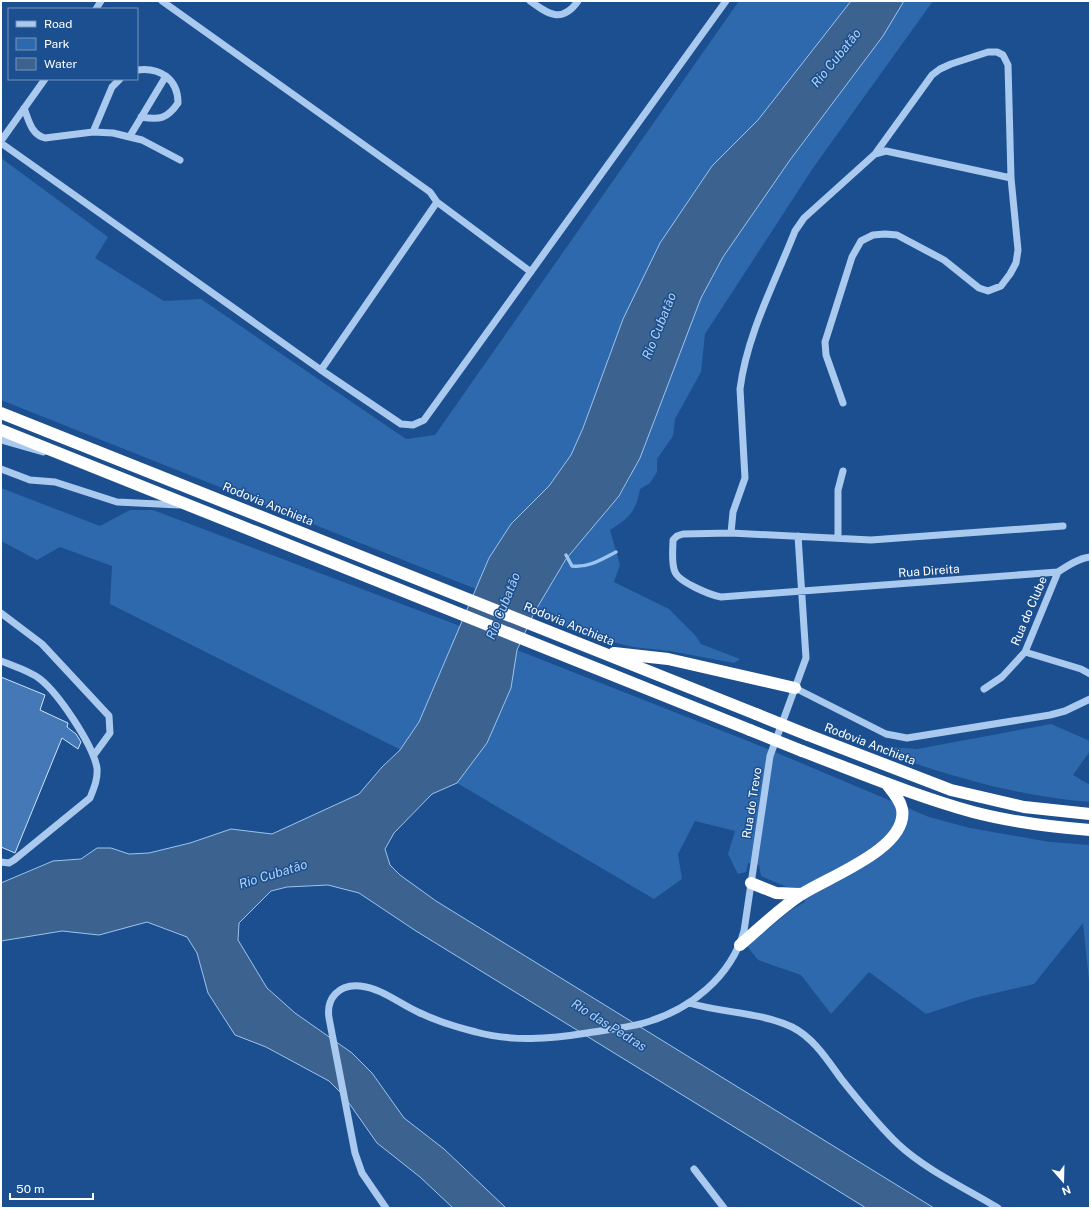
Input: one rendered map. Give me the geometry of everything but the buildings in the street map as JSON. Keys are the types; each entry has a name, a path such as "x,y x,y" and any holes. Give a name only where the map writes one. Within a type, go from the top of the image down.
{"highway":[{"name":"Rodovia Anchieta","path":"1,413 925,781 957,791 1024,807 1090,814"},
{"path":"1,430 184,505 886,783 957,807 996,817 1046,826 1090,830"},
{"path":"598,651 668,660 795,688"},
{"path":"740,945 802,894 874,854 891,839 901,822 902,809 901,803 886,783"},
{"path":"750,883 776,893 802,894"}],"street":[{"path":"162,1 430,192 437,202 530,272"},
{"path":"530,1 548,14 560,15 572,9 578,1"},
{"path":"44,80 1,142 321,370 401,424 413,425 424,420 726,1"},
{"path":"843,403 826,355 825,342 852,257 861,241 873,235 897,235 944,260 979,288 988,291 1002,286 1016,264 1018,250 1010,178 1008,65 1002,55 997,52 988,52 951,64 932,75 875,154 818,203 804,218 795,231 749,346 740,389 746,478 734,512 731,533 883,539 1063,526"},
{"path":"138,70 148,69 166,76 174,82 178,92 178,103 165,117 156,120 141,117"},
{"path":"130,136 166,76"},
{"path":"93,132 112,87 119,80"},
{"path":"24,108 30,125 38,136 45,138 93,132 130,136 180,160"},
{"path":"875,154 886,151 899,152 1010,178"},
{"path":"321,370 437,202"},
{"path":"1,440 89,466"},
{"path":"1,468 30,480 55,482 117,502 184,505"},
{"path":"838,537 838,490 844,471"},
{"name":"Rua Direita","path":"731,533 683,534 677,536 673,540 673,552 675,572 679,578 710,595 721,597 1058,572"},
{"name":"Rua do Trevo","path":"386,1208 362,1173 351,1133 328,1010 332,997 338,990 346,986 361,986 379,992 419,1013 478,1033 504,1038 528,1038 571,1035 643,1023 656,1019 689,1002 722,974 730,965 740,945 744,931 770,756 806,658 798,536"},
{"path":"1058,572 1066,566 1085,557 1090,557"},
{"name":"Rua do Clube","path":"984,689 1002,677 1025,652 1058,572"},
{"path":"1,613 42,644 109,716 110,733 94,755"},
{"path":"1025,652 1080,669 1090,674"},
{"path":"1,661 38,677 49,686 83,734 94,755 97,770 96,785 90,798 14,860 9,863 1,862"},
{"path":"795,688 875,730 886,734 907,738 1050,715 1065,711 1090,699"},
{"path":"689,1002 710,1009 772,1020 802,1033 819,1051 872,1117 899,1144 932,1168 998,1208"},
{"path":"694,1169 724,1208"}],"green space":[{"path":"739,1 851,1 758,120 712,166 571,455 549,486 511,524 489,558 476,589 1,400 1,158 108,237 95,258 164,301 201,299 406,439 435,435"},
{"path":"904,1 933,1 813,168 705,334 701,372 675,419 673,436 657,459 657,472 650,483 640,489 631,514 610,530 620,565 614,582 669,609 695,635 701,644 740,659 734,663 670,651 633,647 583,635 534,613 566,559 619,496 629,480 701,298 723,257 790,160 882,36"},
{"path":"1,488 100,526 130,510 153,510 460,626 419,722 401,750 110,604 112,566 60,547 37,560 1,541"},
{"path":"517,650 763,747 929,817 970,828 1050,842 1090,845 1090,990 1083,923 1034,984 974,998 926,1014 869,972 831,1014 801,975 758,960 747,946 791,910 805,902 798,887 787,887 761,876 759,865 748,863 746,872 738,874 728,854 735,831 695,821 678,854 682,879 654,899 457,783 487,743 511,688"},
{"path":"1051,724 1090,741 1090,751 1073,775 1090,785 1090,802 1033,795 1006,789 925,767 871,748 872,746 917,749"}],"water":[{"path":"851,1 904,1 883,36 790,160 723,257 701,298 640,458 619,496 566,559 534,613 517,650 511,688 487,743 457,783 432,794 394,833 385,849 390,865 400,875 436,901 934,1208 866,1208 416,931 359,893 328,885 287,887 271,891 239,923 238,940 267,988 295,1013 352,1053 372,1073 404,1118 444,1149 506,1208 453,1208 420,1177 377,1143 344,1096 329,1081 266,1047 235,1035 208,993 197,953 187,937 147,922 99,935 62,931 1,941 1,883 53,861 81,859 97,848 111,848 129,854 149,853 190,843 231,829 272,834 359,794 382,767 400,750 419,722 489,558 511,524 549,486 571,455 583,428 623,319 660,243 712,166 758,120"}],"waterway":[{"path":"566,555 572,566 584,566 616,552"}],"water label":[{"name":"Rio Cubatão","path":"836,58"},
{"name":"Rio Cubatão","path":"659,326"},
{"name":"Rio Cubatão","path":"503,606"},
{"name":"Rio Cubatão","path":"273,874"},
{"name":"Rio das Pedras","path":"609,1025"}]}
